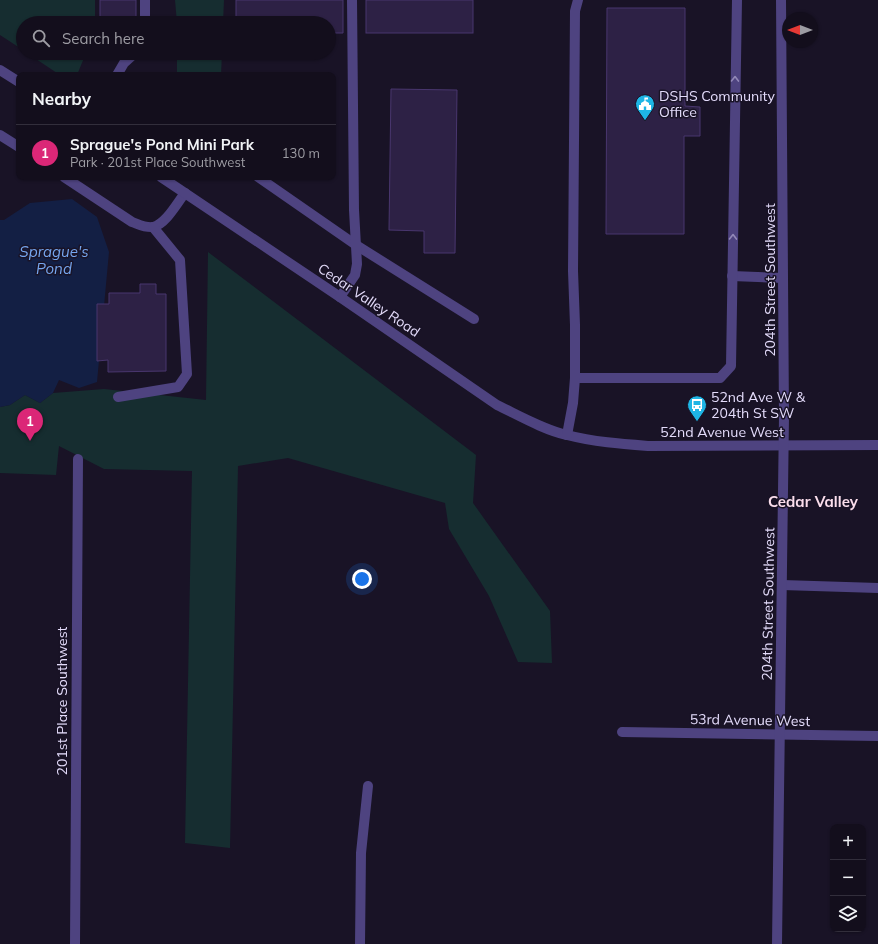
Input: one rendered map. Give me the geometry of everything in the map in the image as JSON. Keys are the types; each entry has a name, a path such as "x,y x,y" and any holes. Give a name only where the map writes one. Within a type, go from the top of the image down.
{"street":[{"path":"145,0 145,16"},
{"path":"340,297 355,275 357,264 354,210 352,0"},
{"path":"567,435 573,403 575,378 573,271 575,11 578,0"},
{"path":"575,378 720,378 731,366 737,0"},
{"name":"204th Street Southwest","path":"778,944 784,446 782,0"},
{"path":"118,72 127,60"},
{"path":"0,70 16,80"},
{"path":"0,135 16,145"},
{"path":"69,180 132,222 142,226 153,227 163,222 185,193"},
{"name":"Cedar Valley Road","path":"166,180 497,405 524,419 567,435"},
{"path":"262,180 356,245 474,319"},
{"path":"118,398 178,387 187,374 180,260 153,227"},
{"path":"732,276 784,278"},
{"name":"52nd Avenue West","path":"567,435 620,444 649,446 878,445"},
{"name":"201st Place Southwest","path":"75,944 78,459"},
{"path":"782,585 878,588"},
{"name":"53rd Avenue West","path":"622,732 878,736"},
{"path":"360,944 362,853 368,786"}],"green space":[{"path":"0,0 95,0 95,16 16,16 16,45 0,35"},
{"path":"175,0 224,0 223,16 176,16"},
{"path":"38,60 83,60 78,72 56,72"},
{"path":"177,60 222,60 221,72 177,72"},
{"path":"208,252 476,455 473,503 550,611 552,663 518,662 489,596 449,529 445,503 288,458 238,466 230,848 185,843 192,471 104,469 59,446 56,475 0,473 0,407 10,405 25,395 40,403 53,393 104,389 206,400"}],"water":[{"name":"Sprague's Pond","path":"72,199 97,217 109,252 97,382 79,388 59,380 53,393 40,403 25,395 10,405 0,407 0,220 4,220 30,203"}],"building":[{"path":"100,0 136,0 136,16 100,16"},
{"path":"236,0 343,0 343,33 336,33 336,16 236,16"},
{"path":"366,0 473,0 473,33 366,33"},
{"path":"607,8 685,8 685,106 700,107 700,136 684,136 684,234 606,234"},
{"path":"391,89 457,90 455,253 424,253 424,231 389,230"},
{"path":"140,284 156,284 156,294 166,294 166,371 108,372 108,360 97,361 97,304 109,304 109,293 140,293"}],"place":[{"name":"DSHS Community Office","path":"645,121"},
{"name":"52nd Ave W & 204th St SW","path":"697,422"},
{"name":"Sprague's Pond Mini Park","path":"30,441"}],"district":[{"name":"Cedar Valley","path":"813,501"}]}
